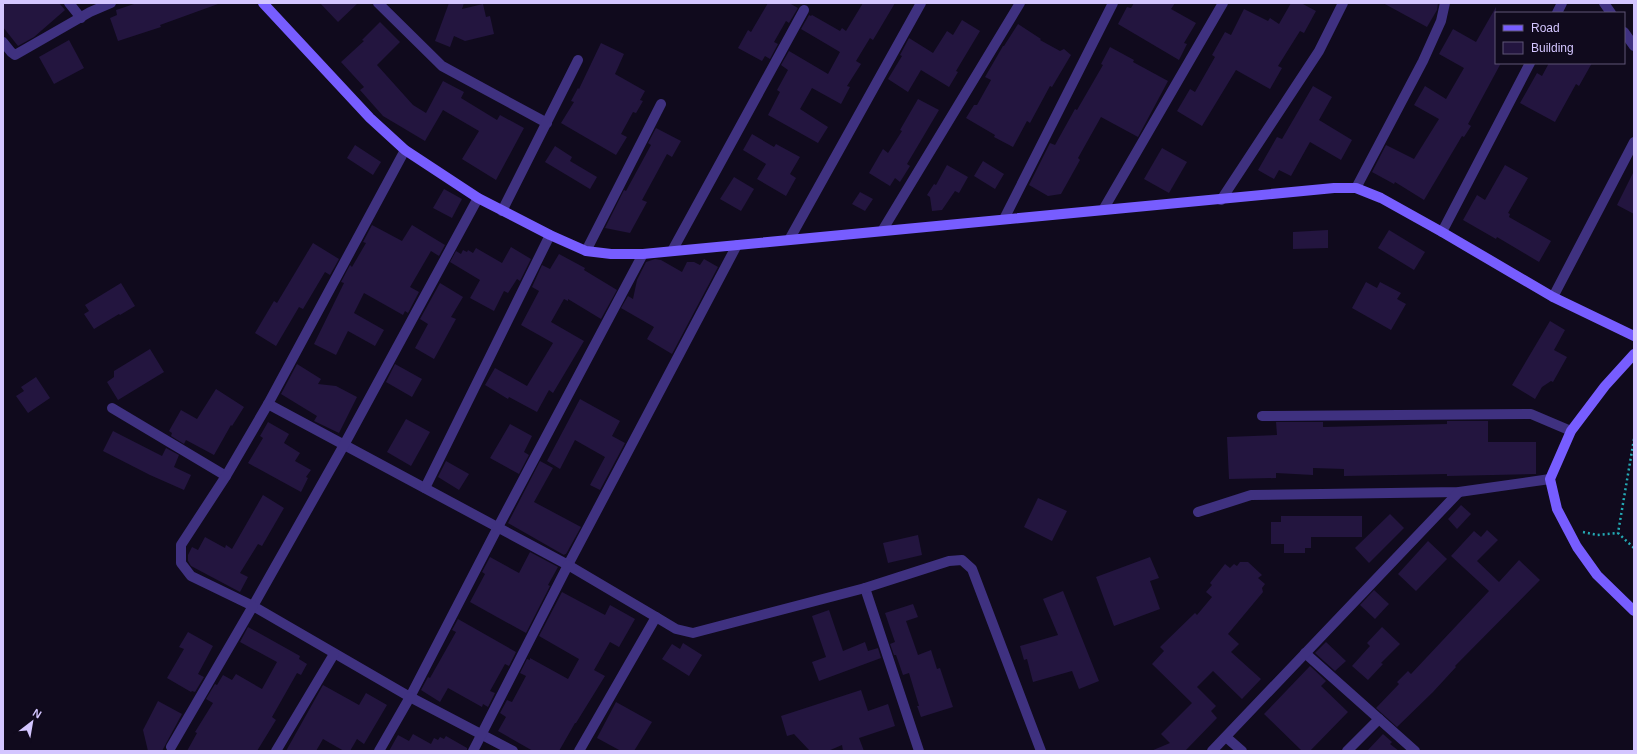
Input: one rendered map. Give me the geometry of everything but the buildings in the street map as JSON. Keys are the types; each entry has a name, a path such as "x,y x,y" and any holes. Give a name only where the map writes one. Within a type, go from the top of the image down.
{"street":[{"path":"69,3 81,18"},
{"path":"3,42 15,55 111,3"},
{"path":"263,3 370,118 405,150 478,198 550,235 586,251 611,254 643,254 1004,219 1221,200 1334,188 1356,188 1382,198 1553,297 1634,336"},
{"path":"378,3 442,66 547,124"},
{"path":"790,240 920,3"},
{"path":"882,231 1020,3"},
{"path":"1004,219 1113,3"},
{"path":"1103,210 1223,3"},
{"path":"1221,200 1319,51 1343,3"},
{"path":"1356,188 1422,61 1441,20 1445,3"},
{"path":"1557,12 1562,3"},
{"path":"1604,3 1610,12"},
{"path":"672,251 804,10"},
{"path":"1625,33 1634,46"},
{"path":"502,211 578,60"},
{"path":"1442,232 1529,64"},
{"path":"586,251 661,104"},
{"path":"1553,297 1634,142"},
{"path":"405,150 268,404 226,476 181,546 181,563 191,576 253,606 410,697 513,751"},
{"path":"171,747 344,445 478,198"},
{"path":"425,488 550,235"},
{"path":"473,751 568,565 737,244"},
{"path":"379,751 410,697 498,527 643,254"},
{"path":"1634,354 1605,386 1571,431 1550,479 1557,508 1577,547 1597,575 1634,611"},
{"path":"268,404 568,565 676,629 693,633 865,588 949,561 962,560 972,569 1041,751"},
{"path":"112,408 226,476"},
{"path":"1262,416 1531,414 1571,431"},
{"path":"1198,512 1251,495 1459,492 1550,479"},
{"path":"1212,751 1459,492"},
{"path":"865,588 919,751"},
{"path":"579,751 656,617"},
{"path":"1305,653 1414,751"},
{"path":"276,751 334,654"},
{"path":"1347,751 1379,719"},
{"path":"1226,737 1242,751"}],"path":[{"path":"1618,533 1634,439"},
{"path":"1568,530 1597,535 1618,533 1634,548"}]}
